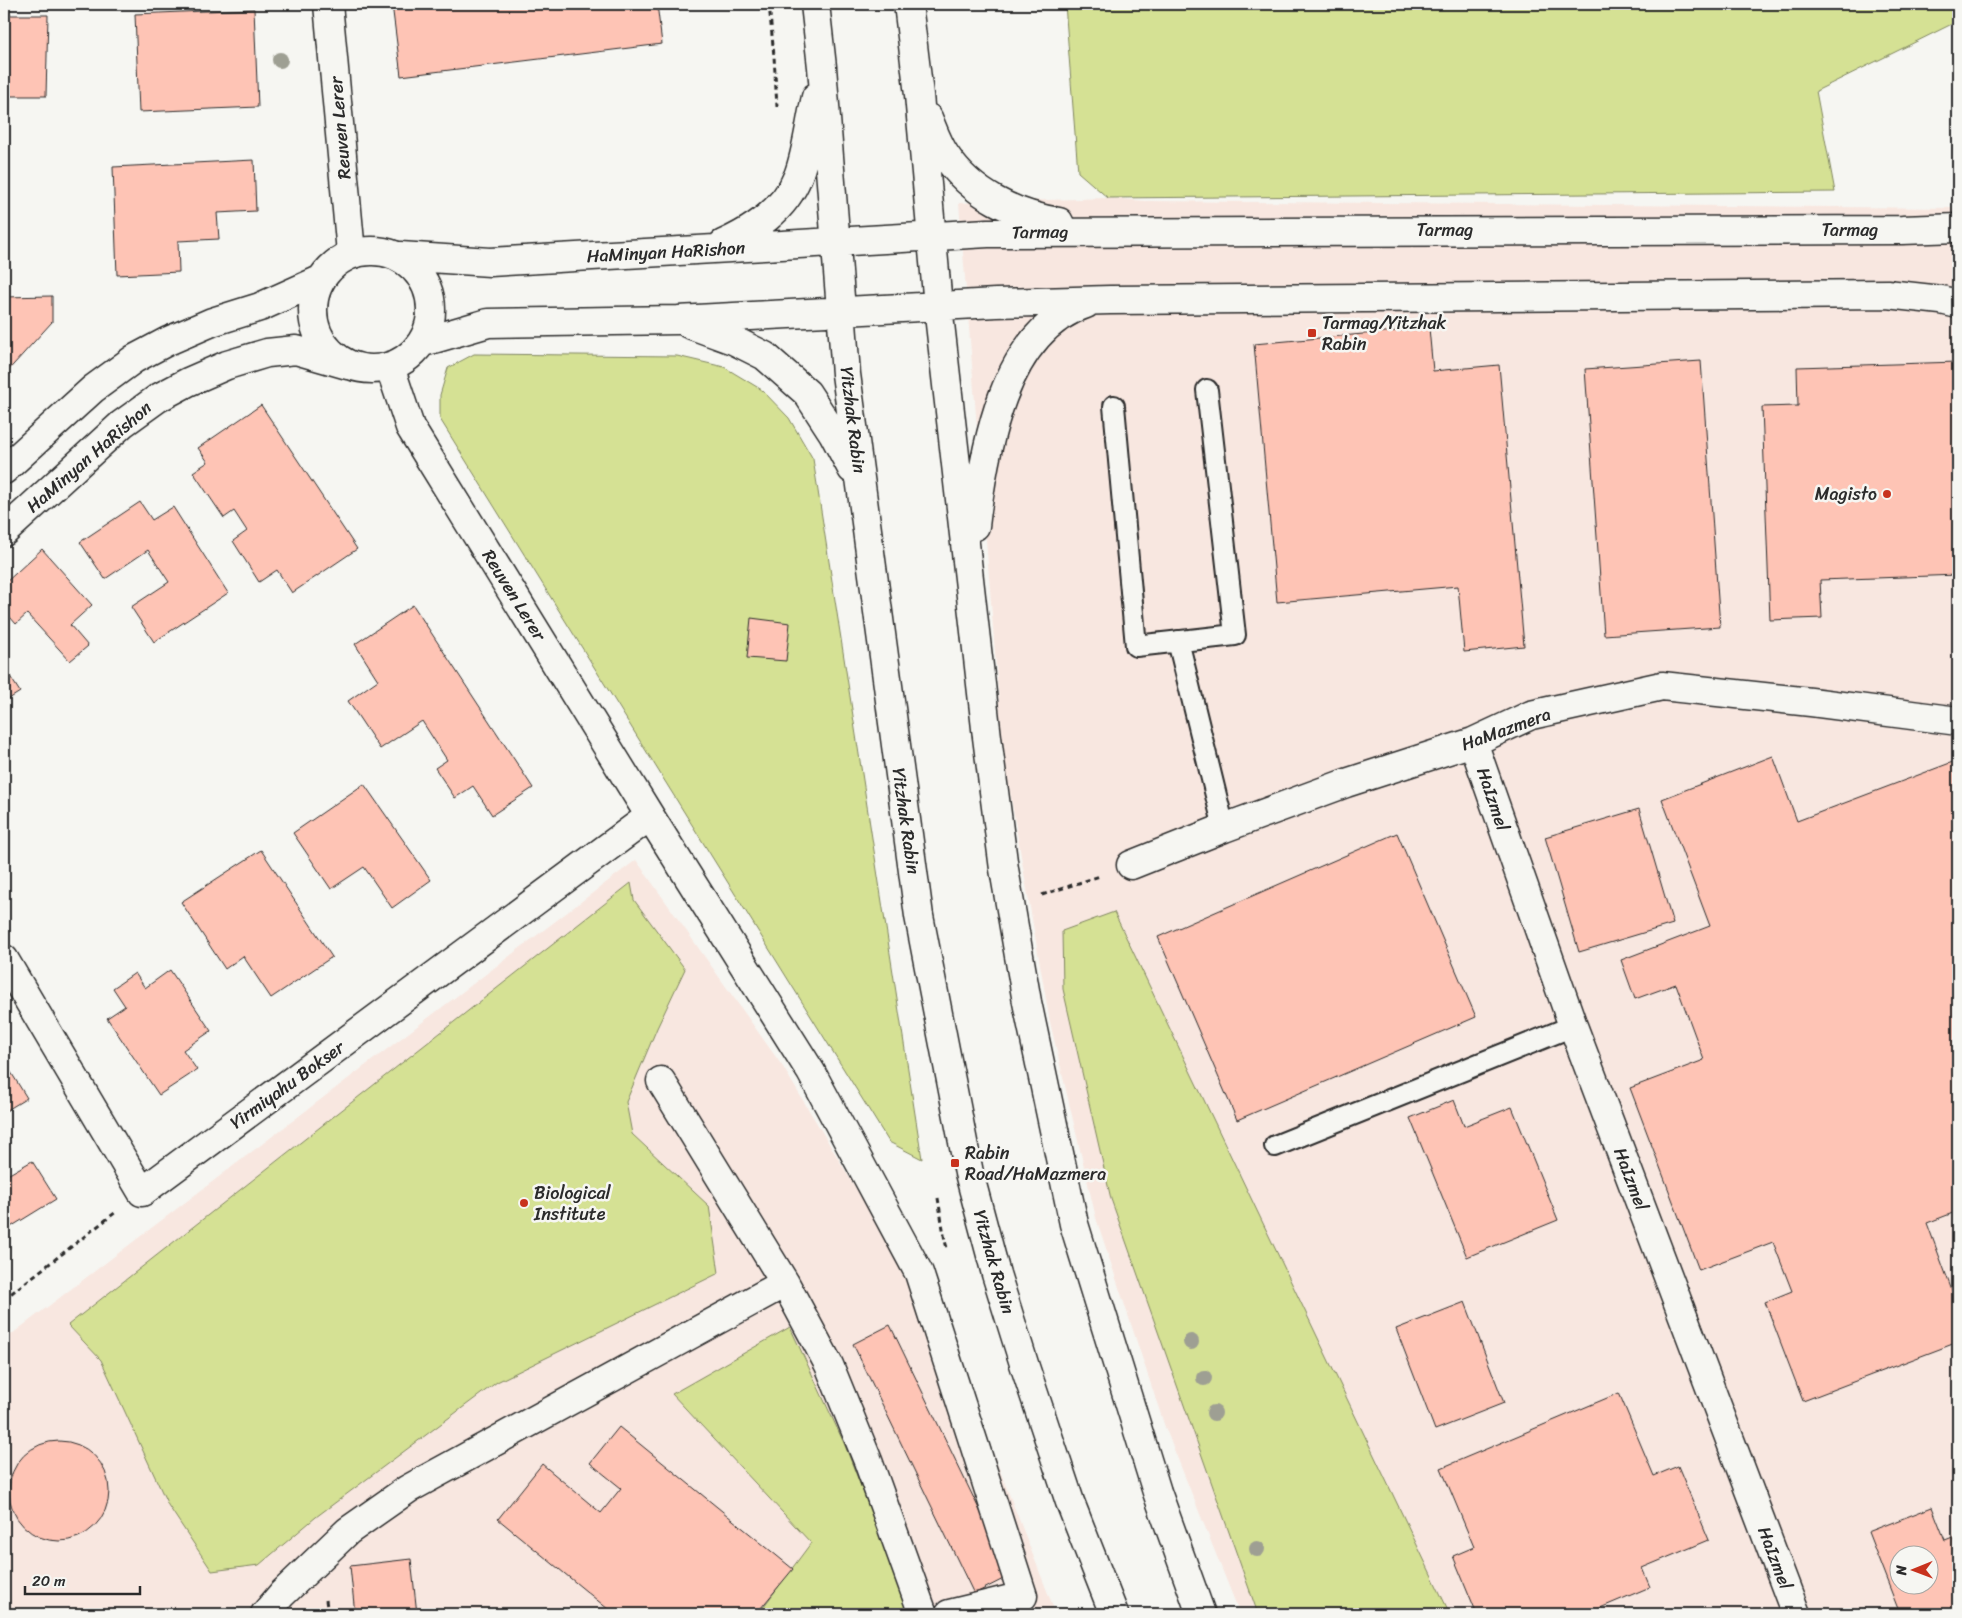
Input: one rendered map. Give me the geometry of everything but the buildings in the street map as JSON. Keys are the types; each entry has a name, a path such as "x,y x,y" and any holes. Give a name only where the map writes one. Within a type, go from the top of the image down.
{"street":[{"name":"Reuven Lerer","path":"328,4 351,253"},
{"name":"Yitzhak Rabin","path":"815,4 822,66 840,310 862,494 919,916 969,1173 996,1274 1070,1502 1114,1614"},
{"path":"908,4 919,95 938,306 987,737 1010,906 1029,1011 1074,1224 1148,1465 1200,1614"},
{"path":"713,249 761,224 782,204 798,176 822,66"},
{"path":"919,95 946,156 966,179 996,202 1039,219 1132,231"},
{"name":"Tarmag","path":"932,236 988,233 1132,231 1902,230 1958,228"},
{"name":"HaMinyan HaRishon","path":"400,256 490,262 932,236"},
{"path":"380,250 400,256 416,268 428,286 432,306 431,323 423,342 408,358 390,367 369,370 348,365 331,353 319,336 313,316 313,300 320,280 333,264 351,253 380,250"},
{"path":"4,470 93,389 134,359 168,341 212,322 260,307 320,280"},
{"path":"423,342 488,323 678,320 840,310 1110,300 1887,294 1941,300 1958,304"},
{"path":"972,597 974,532 981,478 996,416 1011,374 1048,325 1070,309 1089,303 1110,300"},
{"path":"678,320 733,340 765,356 806,393 851,464 862,494"},
{"name":"HaMinyan HaRishon","path":"4,532 122,424 158,398 188,382 235,362 267,353 296,350 348,365"},
{"name":"Reuven Lerer","path":"390,367 410,427 650,816 811,1072 919,1273 1023,1596 949,1614"},
{"name":"HaMazmera","path":"1131,865 1224,828 1346,784 1473,742 1531,715 1662,686 1811,702 1958,721"},
{"name":"HaIzmel","path":"1473,742 1573,1026 1796,1614"},
{"name":"Yirmiyahu Bokser","path":"142,1192 650,816"},
{"path":"4,959 142,1192"},
{"path":"661,1081 785,1283 829,1365 868,1461 923,1614"},
{"path":"265,1614 282,1594 348,1531 408,1489 785,1283"}],"lane":[{"path":"1114,406 1136,646 1234,635 1207,390"},
{"path":"1178,641 1224,828"},
{"path":"1275,1146 1573,1026"}],"path":[{"path":"1010,906 1131,865"},
{"path":"4,1299 142,1192"}],"shaded area":[{"path":"1108,198 1145,201 1958,208 1958,1614 1240,1614 1165,1427 1096,1218 1050,1022 1003,752 959,203"},
{"name":"Biological Institute","path":"636,860 783,1067 952,1348 1056,1614 4,1614 4,1340"}],"green space":[{"path":"1065,4 1958,4 1958,21 1816,91 1835,192 1108,198 1078,172"},
{"path":"474,354 677,356 724,367 762,390 789,418 813,459 922,1159 889,1142 440,419 440,395 448,368"},
{"path":"631,883 634,900 685,969 657,1028 626,1102 632,1134 709,1206 719,1273 497,1382 316,1517 259,1565 212,1571 168,1505 101,1360 68,1325"},
{"path":"1114,912 1450,1614 1258,1614 1111,1199 1063,989 1062,931"},
{"path":"790,1327 844,1443 908,1606 901,1614 758,1614 811,1543 672,1394"}],"place":[{"name":"Tarmag/Yitzhak Rabin","path":"1312,333"},
{"name":"Magisto","path":"1887,494"},
{"name":"Rabin Road/HaMazmera","path":"955,1163"},
{"name":"Biological Institute","path":"524,1203"}]}
